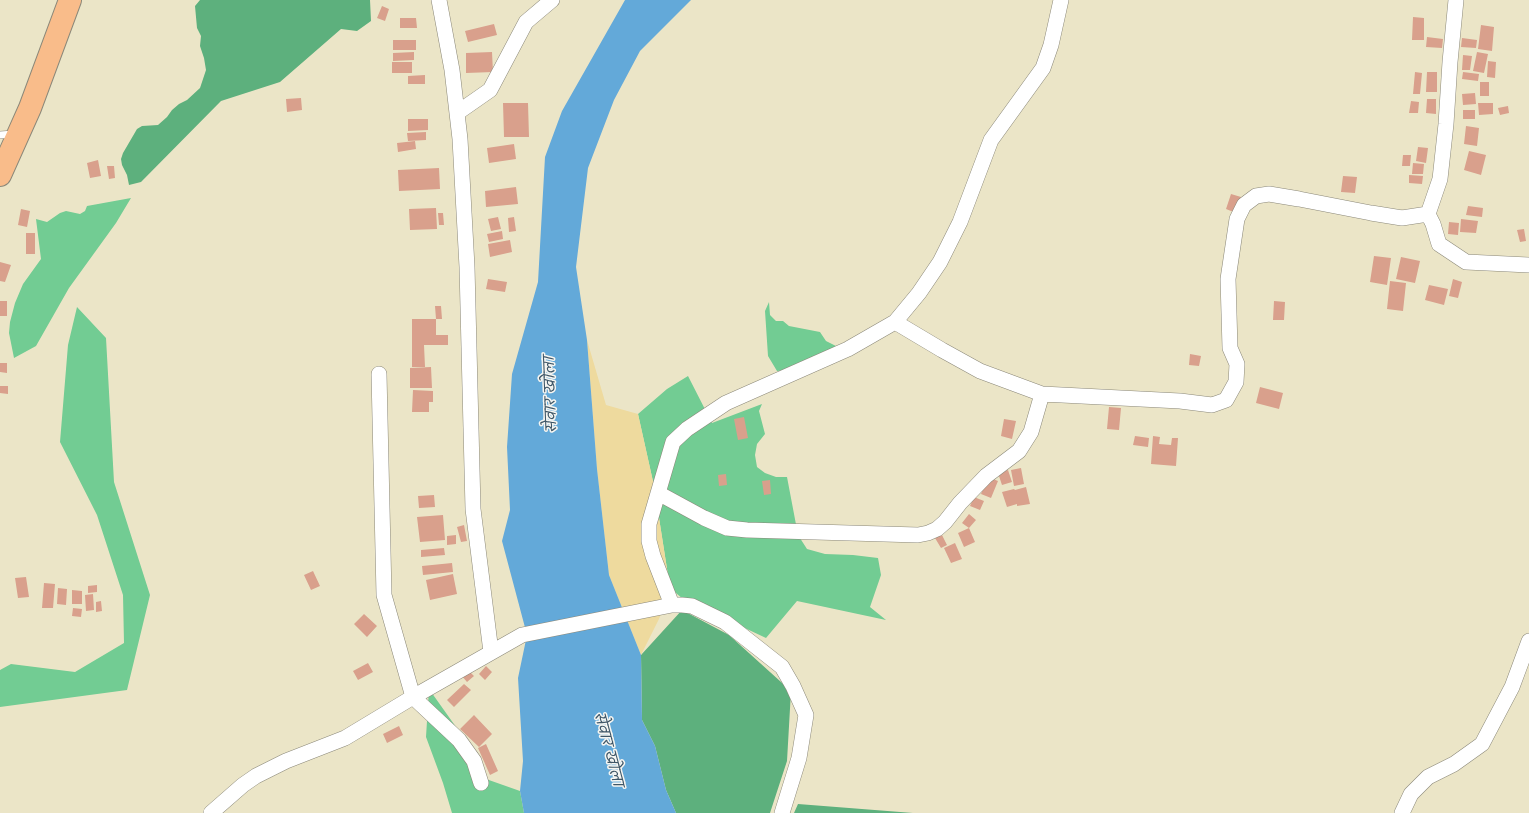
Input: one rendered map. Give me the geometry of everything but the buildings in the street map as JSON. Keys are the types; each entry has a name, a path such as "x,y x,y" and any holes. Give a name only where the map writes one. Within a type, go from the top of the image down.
{"main road":[{"path":"0,175 9,135 30,108 70,0"}],"street":[{"path":"439,0 452,70 460,139 467,267 473,509 491,652"},
{"path":"457,113 490,90 526,22 552,0"},
{"path":"672,605 653,556 649,541 649,524 673,442 687,428 726,403 848,349 895,322 919,293 940,262 960,222 991,140 1043,68 1050,45 1060,0"},
{"path":"1456,0 1440,179 1428,214 1433,224 1439,244 1466,262 1529,265"},
{"path":"895,322 980,371 1042,394 1180,401 1212,405 1226,400 1236,382 1237,364 1230,348 1228,279 1232,244 1237,219 1244,205 1256,196 1269,194 1371,214 1402,218 1428,214"},
{"path":"379,374 384,595 413,697 459,740 474,761 481,783"},
{"path":"658,493 704,518 727,528 747,530 918,535 928,533 937,530 986,476 1019,451 1031,432 1042,394"},
{"path":"211,813 243,785 256,776 286,761 345,738 413,697 522,635 672,605 692,606 725,622 782,667 793,686 806,715 799,758 782,813"},
{"path":"1402,813 1411,794 1428,777 1454,764 1482,744 1512,687 1529,641"}],"green space":[{"path":"200,0 370,0 371,21 357,31 341,29 280,82 221,101 141,182 129,185 121,159 137,129 142,126 158,125 172,110 187,100 200,88 206,70 200,46 201,36 197,28 195,6"},
{"path":"131,198 116,223 69,288 36,346 14,358 9,333 15,303 23,284 41,259 36,219 47,222 60,213 66,211 80,214 85,211 87,206"},
{"path":"769,302 770,315 776,321 783,321 789,326 820,332 826,341 836,346 820,360 790,370 777,371 768,356 765,311"},
{"path":"77,307 106,338 114,482 150,595 127,690 0,707 0,670 11,664 75,672 124,643 123,595 97,515 60,442 68,345"},
{"path":"688,376 712,423 762,404 759,411 765,434 757,444 755,455 757,467 765,473 776,477 787,477 798,535 807,549 825,554 878,558 881,575 870,607 886,620 797,601 766,638 683,599 670,588 654,486 638,414 667,389"},
{"path":"682,610 729,635 791,691 787,761 770,813 676,813 666,790 655,746 642,720 641,655"},
{"path":"429,689 456,727 486,779 520,791 524,813 452,813 426,737"},
{"path":"798,804 913,813 794,813"}],"sand":[{"path":"587,340 606,405 638,414 654,486 670,588 659,619 641,655 609,575 597,469"}],"water":[{"name":"सेवार खोला","path":"625,0 691,0 640,51 614,100 588,168 576,267 587,340 597,469 609,575 641,655 642,720 655,746 666,790 676,813 524,813 520,791 523,761 518,678 527,635 502,541 510,510 507,447 512,374 538,282 545,157 562,111"}]}
